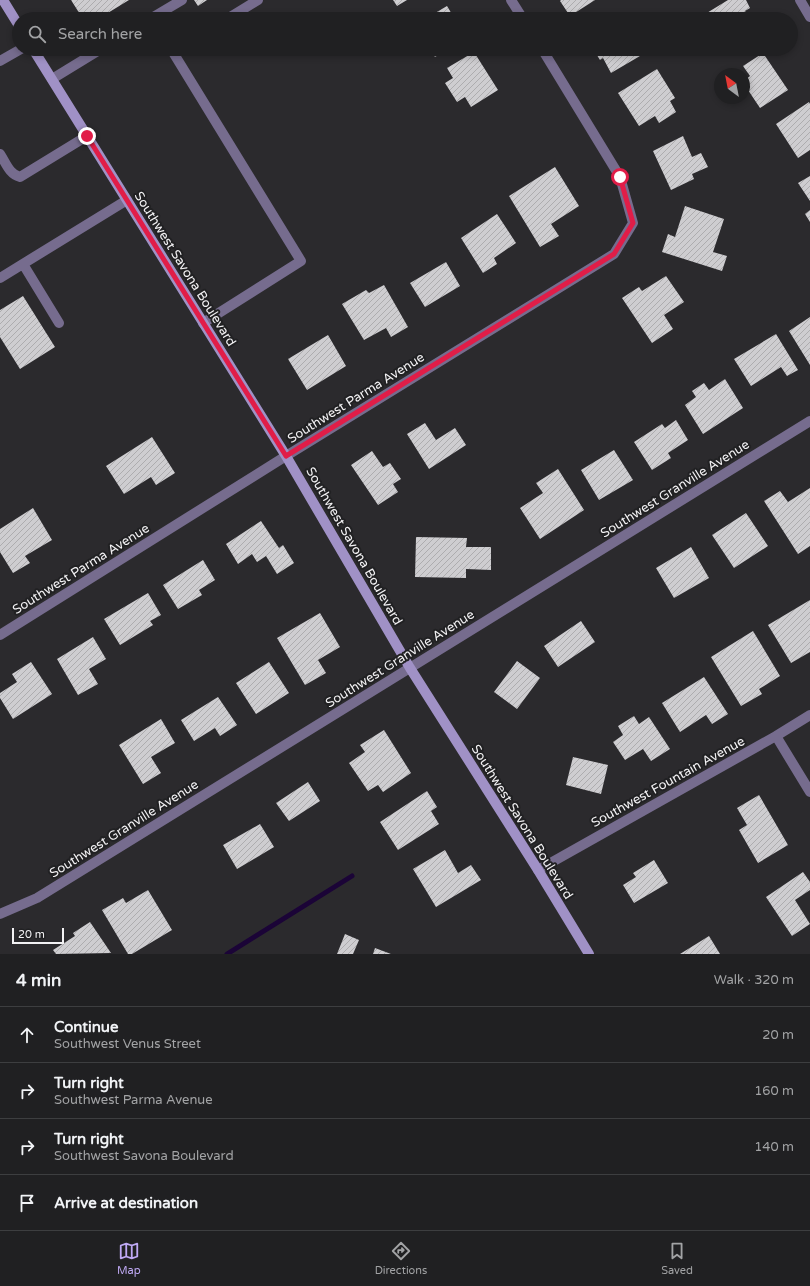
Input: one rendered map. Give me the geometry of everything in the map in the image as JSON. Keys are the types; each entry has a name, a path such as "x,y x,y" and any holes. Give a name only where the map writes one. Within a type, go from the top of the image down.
{"street":[{"path":"3,0 12,15"},
{"path":"163,12 182,0"},
{"path":"238,12 258,0"},
{"path":"512,0 519,12"},
{"path":"800,0 810,17"},
{"path":"0,61 12,54"},
{"name":"Southwest Savona Boulevard","path":"37,56 286,456 410,668 538,870 589,954"},
{"path":"52,79 90,56"},
{"path":"178,56 301,261 203,323"},
{"name":"Southwest Parma Avenue","path":"0,634 614,254 633,223 620,177 546,56"},
{"path":"0,154 10,171 14,175 20,177 87,136"},
{"path":"0,278 127,200"},
{"path":"23,264 58,323"},
{"name":"Southwest Granville Avenue","path":"0,914 37,898 810,421"},
{"name":"Southwest Fountain Avenue","path":"538,870 776,736 810,715"},
{"path":"776,736 810,792"}],"building":[{"path":"71,0 129,0 109,12 79,12"},
{"path":"194,0 207,0 198,6"},
{"path":"393,0 407,0 397,6"},
{"path":"595,0 576,12 567,12 560,1"},
{"path":"728,0 746,0 750,8 746,12 708,12"},
{"path":"447,6 451,12 437,12"},
{"path":"467,56 477,56 498,90 471,107 465,97 457,102 445,83 453,78 447,68"},
{"path":"597,56 640,56 611,73 603,58 600,60"},
{"path":"758,56 765,56 788,90 760,108 750,93 750,68 744,68 743,66"},
{"path":"657,69 675,98 670,101 676,112 659,123 655,116 639,126 618,93"},
{"path":"809,102 810,150 798,158 776,124"},
{"path":"683,136 692,157 701,153 708,167 692,174 694,179 671,190 653,151"},
{"path":"555,167 579,206 551,224 559,236 540,247 509,196"},
{"path":"810,176 810,201 798,183"},
{"path":"685,206 724,219 713,252 727,256 722,271 662,252 668,234 675,237"},
{"path":"810,210 810,222 805,214"},
{"path":"497,214 516,243 494,258 497,264 483,273 461,238"},
{"path":"446,262 460,286 425,307 410,283"},
{"path":"666,276 684,302 664,315 673,329 652,343 622,298 639,287 642,291"},
{"path":"384,285 408,327 391,337 386,328 364,340 342,304 366,290 369,293"},
{"path":"23,296 55,347 20,369 0,337 0,310"},
{"path":"810,317 810,365 789,331"},
{"path":"776,334 798,370 787,376 781,367 751,386 734,359"},
{"path":"328,335 346,366 307,390 288,359"},
{"path":"725,379 743,408 703,434 685,405 696,397 692,391 704,383 709,390"},
{"path":"676,420 688,440 668,453 671,458 652,470 634,442 662,424 665,428"},
{"path":"425,423 436,440 455,428 466,445 429,469 407,434"},
{"path":"152,437 175,473 156,485 151,477 124,494 106,466"},
{"path":"614,450 633,480 599,500 581,470"},
{"path":"372,451 383,467 390,463 401,479 393,484 398,492 378,505 351,465"},
{"path":"558,469 584,510 540,539 520,508 543,493 536,483"},
{"path":"810,488 810,546 798,554 764,501 780,491 788,502"},
{"path":"33,508 52,540 25,556 30,563 13,573 0,552 0,529"},
{"path":"746,513 768,546 734,568 712,535"},
{"path":"261,521 279,548 283,545 294,563 277,574 266,556 257,562 252,554 238,564 226,544"},
{"path":"416,537 467,538 466,547 491,547 491,570 466,569 466,578 415,577"},
{"path":"691,547 709,578 674,598 656,568"},
{"path":"203,560 215,580 199,590 202,595 178,609 163,585"},
{"path":"148,593 161,615 150,621 153,625 120,645 104,619"},
{"path":"810,600 810,652 791,663 768,625"},
{"path":"320,613 340,647 318,660 326,673 305,685 277,638"},
{"path":"581,621 595,642 558,667 544,646"},
{"path":"753,631 780,676 759,689 762,694 741,706 711,657"},
{"path":"93,637 106,659 89,669 98,684 78,695 57,659"},
{"path":"517,661 540,678 517,709 494,692"},
{"path":"31,662 52,694 13,719 0,698 0,693 17,682 12,674"},
{"path":"269,662 289,693 256,714 236,683"},
{"path":"704,677 728,714 712,724 706,715 680,732 662,703"},
{"path":"218,697 237,725 220,736 215,728 194,741 181,720"},
{"path":"634,716 639,724 649,717 670,749 651,761 643,749 625,760 613,742 623,735 618,726"},
{"path":"161,719 175,743 151,757 161,773 143,784 119,745"},
{"path":"384,730 411,773 383,792 378,785 368,791 349,763 365,752 360,745"},
{"path":"573,757 608,765 601,794 566,785"},
{"path":"308,782 320,801 289,821 276,803"},
{"path":"427,791 437,807 431,811 439,824 398,850 380,822"},
{"path":"759,795 788,845 758,863 739,830 747,825 737,808"},
{"path":"260,824 274,847 237,869 223,845"},
{"path":"445,850 458,873 471,865 481,880 436,907 413,869"},
{"path":"654,860 668,883 634,903 623,885 636,877 633,873"},
{"path":"803,872 810,882 810,890 795,900 810,924 792,936 766,897"},
{"path":"148,890 172,930 132,954 128,954 102,910 123,898 126,903"},
{"path":"90,922 111,953 56,954 53,950 75,936 73,933"},
{"path":"345,934 359,940 353,954 337,954"},
{"path":"709,936 720,954 680,954"},
{"path":"375,948 391,954 373,954"}],"waterway":[{"path":"227,954 352,876"}],"route":[{"path":"87,136 286,456 614,254 633,223 620,177"}]}
